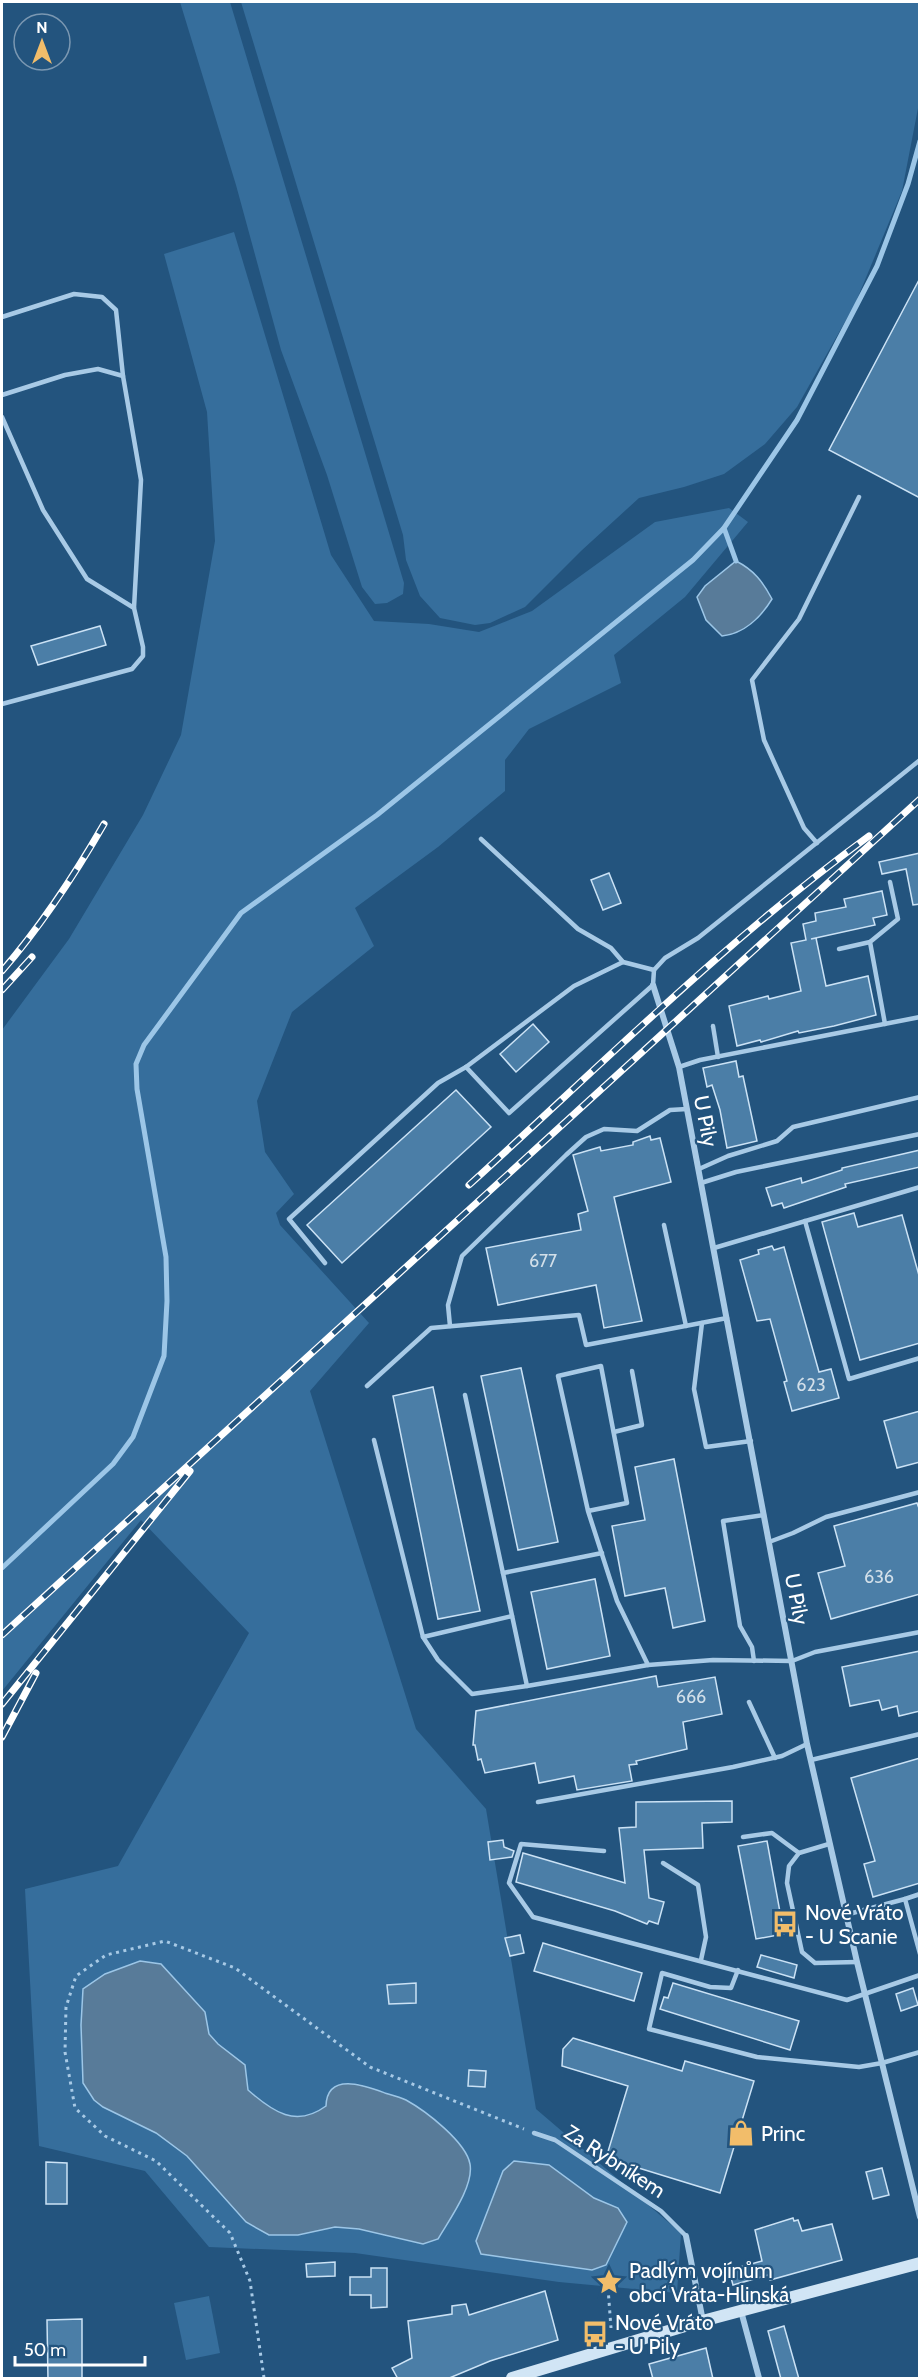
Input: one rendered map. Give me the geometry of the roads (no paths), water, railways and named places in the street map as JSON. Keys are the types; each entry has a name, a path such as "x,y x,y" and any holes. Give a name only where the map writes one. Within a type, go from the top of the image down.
{"main road":[{"path":"512,2379 703,2321 920,2263"}],"street":[{"name":"U Pily","path":"653,985 680,1068 807,1744 856,1962 920,2217"},
{"name":"Za Rybníkem","path":"686,2236 703,2321"},
{"path":"741,2311 759,2379"}],"lane":[{"path":"2,317 74,294 102,297 116,310 123,376 141,480 134,608 143,647 143,656 132,669 2,704"},
{"path":"2,395 65,375 98,369 123,376"},
{"path":"2,417 43,510 87,579 134,608"},
{"path":"818,843 804,828 765,740 752,680 799,619 859,497"},
{"path":"466,1067 509,1113 653,985 654,970 665,958 698,938 920,760"},
{"path":"481,839 579,929 611,948 623,962 654,970"},
{"path":"839,949 870,942 897,919 890,882"},
{"path":"870,942 885,1024"},
{"path":"325,1263 289,1219 438,1083 466,1067 574,986 623,962"},
{"path":"680,1068 718,1057 920,1017"},
{"path":"713,1026 718,1057"},
{"path":"699,1169 728,1156 777,1141 793,1126 920,1097"},
{"path":"450,1326 448,1305 462,1256 566,1155 586,1137 604,1129 637,1131 670,1110 687,1109"},
{"path":"701,1183 736,1172 920,1134"},
{"path":"714,1248 920,1187"},
{"path":"805,1221 849,1379 920,1358"},
{"path":"664,1225 686,1326"},
{"path":"367,1386 431,1328 579,1314 586,1345 727,1318"},
{"path":"702,1323 694,1389 706,1447 751,1441"},
{"path":"588,1511 627,1503 601,1366 558,1376 588,1511 617,1601 648,1665"},
{"path":"614,1432 642,1425 632,1371"},
{"path":"465,1395 527,1686"},
{"path":"374,1440 423,1636 438,1660 472,1694 648,1665 713,1660 792,1660 815,1652 920,1632"},
{"path":"770,1542 826,1517 920,1492"},
{"path":"754,1660 752,1647 740,1626 723,1521 765,1515"},
{"path":"503,1573 602,1553"},
{"path":"423,1636 512,1616"},
{"path":"749,1702 775,1758"},
{"path":"811,1760 920,1734"},
{"path":"538,1802 775,1758 807,1744"},
{"path":"742,1837 772,1833 799,1853"},
{"path":"604,1851 521,1844 509,1883 533,1917 847,2000 920,1975"},
{"path":"829,1844 799,1853 789,1866 787,1883 802,1952 815,1963 856,1962"},
{"path":"663,1863 698,1885 706,1936 701,1960"},
{"path":"846,1915 920,1894"},
{"path":"905,1899 920,1954"},
{"path":"738,1970 731,1988 710,1987 662,1973 649,2029 758,2057 859,2067 920,2052"},
{"name":"Za Rybníkem","path":"534,2133 555,2140 661,2211 686,2236"}],"waterway":[{"path":"2,1568 113,1464 133,1437 164,1356 167,1301 166,1257 137,1089 136,1064 144,1045 241,913 377,815 693,560 724,528 797,420 877,266 908,184 920,141"},
{"path":"724,528 736,561"}],"railway":[{"path":"2,1635 920,799"},
{"path":"2,971 56,900 104,824"},
{"path":"469,1185 714,961 816,876 869,836"},
{"path":"2,990 32,957"},
{"path":"2,1704 190,1471"},
{"path":"2,1737 36,1673"}],"place":[{"name":"Nové Vráto - U Scanie","path":"785,1924"},
{"name":"Princ","path":"741,2133"},
{"name":"Padlým vojínům obcí Vráta-Hlinská","path":"609,2282"},
{"name":"Nové Vráto - U Pily","path":"595,2334"}]}
